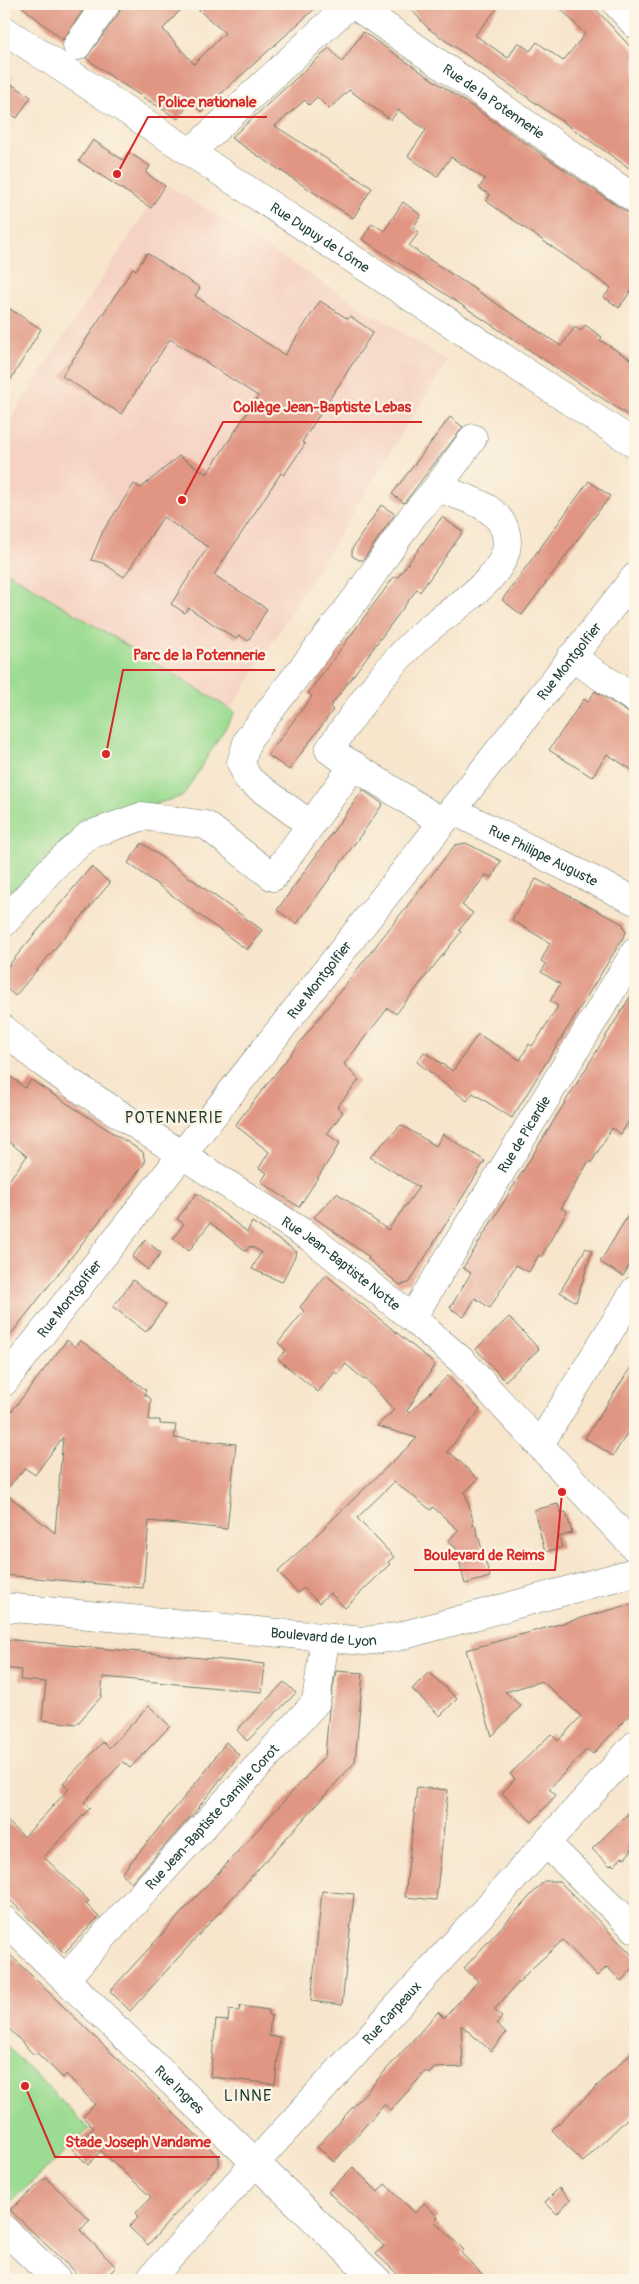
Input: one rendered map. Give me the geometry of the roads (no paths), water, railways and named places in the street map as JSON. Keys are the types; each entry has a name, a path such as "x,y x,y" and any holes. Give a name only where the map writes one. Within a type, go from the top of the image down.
{"street":[{"path":"77,46 106,4"},
{"path":"191,152 352,4"},
{"name":"Rue de la Potennerie","path":"352,4 635,199"},
{"path":"617,4 635,24"},
{"name":"Rue Dupuy de Lôme","path":"4,30 635,444"},
{"path":"311,825 248,779 241,763 248,739 357,597 412,517 437,488 473,438"},
{"name":"Rue Philippe Auguste","path":"437,488 474,499 493,512 503,527 507,541 504,557 484,585 431,627 380,678 329,750 447,816 635,901"},
{"name":"Rue Montgolfier","path":"4,1382 635,577"},
{"path":"571,657 635,700"},
{"path":"4,923 51,869 89,835 143,816 206,825 273,877 354,765"},
{"name":"Rue de Picardie","path":"412,1318 635,952"},
{"name":"Rue Jean-Baptiste Notte","path":"4,1029 61,1076 331,1253 412,1318 462,1361 635,1548"},
{"path":"540,1444 635,1290"},
{"name":"Boulevard de Lyon","path":"4,1607 325,1639 364,1641 396,1637 635,1572"},
{"name":"Rue Jean-Baptiste Camille Corot","path":"65,1979 316,1702 325,1639"},
{"name":"Rue Carpeaux","path":"149,2280 635,1745"},
{"path":"546,1842 635,1929"},
{"name":"Rue Ingres","path":"4,1920 377,2280"},
{"path":"4,2229 57,2280"}],"place":[{"name":"Police nationale","path":"117,174"},
{"name":"Collège Jean-Baptiste Lebas","path":"182,500"},
{"name":"Parc de la Potennerie","path":"106,754"},
{"name":"Boulevard de Reims","path":"562,1492"},
{"name":"Stade Joseph Vandame","path":"25,2086"}],"district":[{"name":"POTENNERIE","path":"174,1117"},
{"name":"LINNE","path":"248,2095"}]}
